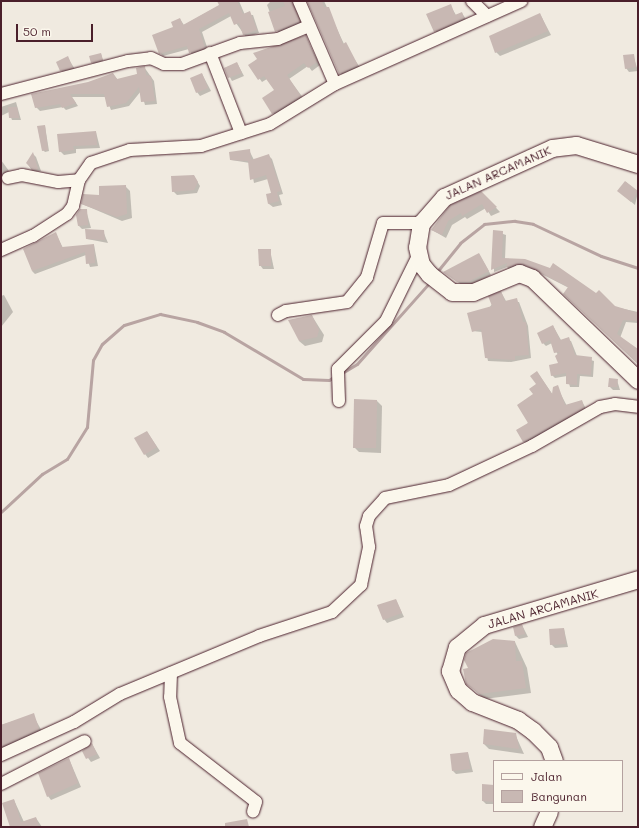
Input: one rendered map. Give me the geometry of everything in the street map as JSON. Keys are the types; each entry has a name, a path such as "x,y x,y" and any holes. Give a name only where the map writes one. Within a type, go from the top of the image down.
{"street":[{"path":"299,1 308,26 335,84"},
{"path":"472,1 488,16"},
{"path":"1,250 33,236 67,214 73,206 79,180 91,163 112,155 147,148 201,146 275,121 335,84 521,1"},
{"path":"1,94 54,82 103,66 151,58 172,65 240,44 278,39 308,26"},
{"path":"210,53 241,133"},
{"name":"JALAN ARCAMANIK","path":"420,223 433,205 444,197 552,148 576,145 638,164"},
{"path":"8,178 22,175 58,182 79,180"},
{"path":"278,315 286,310 347,302 367,277 384,223 420,223 418,256 386,321 338,369 339,401"},
{"path":"418,256 438,285 452,292 473,292 518,274 532,278 638,380"},
{"path":"1,755 171,673 259,636 332,612 351,599 366,571 370,516 385,498 449,485 532,446 600,407 615,404 638,407"},
{"name":"JALAN ARCAMANIK","path":"554,760 549,747 533,731 518,720 472,702 458,690 450,671 457,647 484,625 638,579"},
{"path":"171,673 170,697 180,743 256,802 253,812"},
{"path":"1,784 85,741"},
{"path":"542,827 549,812"}],"building":[{"path":"217,1 237,1 243,14 250,11 257,30 243,35 239,23 234,25 229,13 199,29 205,48 189,53 187,46 159,54 152,35 173,27 171,22 180,18 183,25 219,5"},
{"path":"283,1 292,1 300,21 275,32 268,12 285,6"},
{"path":"307,1 322,1 324,7 329,7 343,44 346,42 358,65 339,74"},
{"path":"451,4 455,15 462,12 464,18 434,32 426,14"},
{"path":"540,13 548,31 495,53 489,36"},
{"path":"306,35 317,62 308,68 304,63 287,75 301,96 272,114 262,98 274,90 264,76 258,80 248,65 257,59 253,53"},
{"path":"101,53 103,60 91,63 89,56"},
{"path":"634,54 636,67 625,69 623,55"},
{"path":"68,56 73,68 60,71 56,62"},
{"path":"237,62 242,73 228,78 224,68"},
{"path":"145,66 146,75 151,76 155,101 141,102 139,87 126,103 107,107 104,94 70,94 76,103 62,108 60,104 35,108 31,94 88,82 113,73 117,79 137,74 136,68"},
{"path":"202,73 208,88 196,93 190,78"},
{"path":"8,107 17,107 19,118 9,118"},
{"path":"45,125 48,150 42,151 37,126"},
{"path":"96,131 97,145 73,146 74,150 59,152 57,134"},
{"path":"250,149 251,160 269,154 281,191 277,192 279,201 268,204 266,194 271,193 266,175 250,180 248,161 230,160 229,152"},
{"path":"33,152 38,169 33,170 26,163"},
{"path":"194,175 198,182 194,190 172,192 171,176"},
{"path":"625,181 638,191 631,202 617,191"},
{"path":"126,185 127,214 117,217 81,204 83,194 99,195 99,186"},
{"path":"481,191 497,207 487,213 482,204 462,216 461,213 448,221 442,235 431,230 450,205"},
{"path":"80,209 87,209 88,225 78,226 76,215"},
{"path":"85,229 104,230 105,240 86,239"},
{"path":"493,230 503,231 502,258 525,259 550,268 553,263 596,293 599,290 615,306 638,313 638,321 623,320 617,334 638,349 638,364 563,294 568,287 523,264 506,267 507,263 491,270"},
{"path":"56,232 62,247 94,244 95,263 86,264 85,252 32,271 23,249"},
{"path":"258,249 271,249 271,266 259,266"},
{"path":"479,253 489,271 468,282 457,282 443,272"},
{"path":"501,291 505,301 517,298 523,322 526,322 529,355 515,356 515,360 485,358 481,329 472,332 467,313 492,306 488,296"},
{"path":"312,315 319,330 317,337 299,341 288,320"},
{"path":"553,325 560,340 569,337 575,355 592,357 591,375 577,374 577,385 566,384 566,373 551,376 549,365 558,363 555,356 560,352 554,353 550,340 542,344 537,333"},
{"path":"537,371 552,394 553,387 558,385 565,405 582,400 584,408 523,442 516,430 528,423 517,405 533,394 529,389 536,384 530,376"},
{"path":"609,378 618,379 617,387 608,387"},
{"path":"354,399 377,400 376,448 353,448"},
{"path":"147,431 157,447 144,455 134,438"},
{"path":"396,599 402,613 383,620 377,605"},
{"path":"522,624 525,634 515,636 513,627"},
{"path":"564,628 566,644 550,645 549,629"},
{"path":"493,639 515,641 516,661 522,661 526,688 480,694 466,684 463,669 468,668 464,660 466,653"},
{"path":"34,713 39,729 1,747 1,725"},
{"path":"484,729 516,733 519,749 483,744"},
{"path":"92,743 97,754 86,759 82,751"},
{"path":"468,752 470,769 452,771 450,754"},
{"path":"69,758 78,783 47,797 38,773"},
{"path":"482,784 493,785 493,802 482,801"},
{"path":"14,799 21,822 36,817 39,827 10,827 2,803"},
{"path":"247,819 249,827 225,827 225,823"}],"waterway":[{"path":"436,273 460,243 484,224 515,221 533,224 601,256 638,268"},
{"path":"342,373 357,364 431,281"},
{"path":"1,512 42,474 67,459 87,427 93,360 102,344 124,325 160,314 197,322 224,332 303,379 329,380 335,376"}]}
